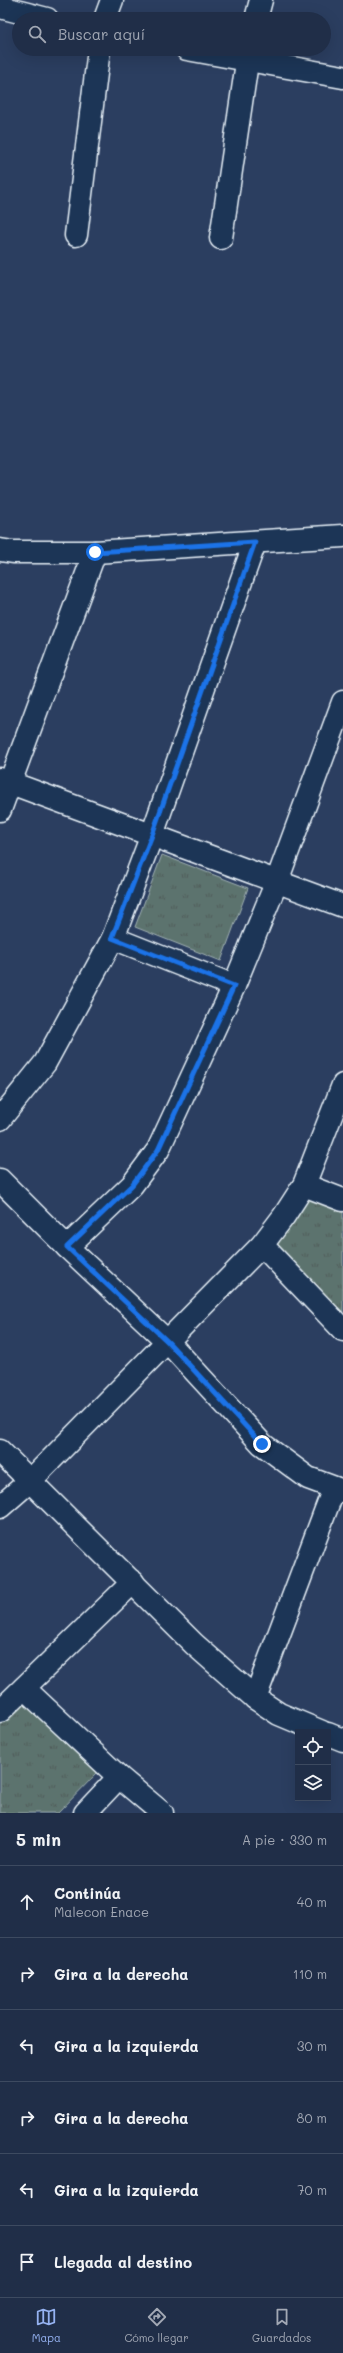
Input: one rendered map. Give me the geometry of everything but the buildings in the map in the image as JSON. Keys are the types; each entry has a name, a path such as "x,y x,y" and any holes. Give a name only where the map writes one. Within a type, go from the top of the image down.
{"street":[{"path":"108,12 112,0"},
{"path":"258,12 261,0"},
{"path":"0,7 20,12"},
{"path":"76,236 98,56"},
{"path":"221,238 248,56"},
{"path":"253,56 343,76"},
{"path":"0,550 12,552 95,552 343,536"},
{"path":"0,1119 45,1063 112,938 152,835 255,542"},
{"path":"0,810 5,782 95,552"},
{"path":"67,1247 132,1185 158,1150 234,986 277,881 343,702"},
{"path":"5,782 343,906"},
{"path":"112,938 234,986"},
{"path":"0,1507 31,1480 262,1245 284,1216 304,1185 343,1085"},
{"path":"0,1180 67,1247 168,1342 262,1444 308,1478 338,1490 255,1698"},
{"path":"304,1185 343,1200"},
{"path":"262,1245 343,1330"},
{"path":"0,1451 31,1480 194,1644 255,1698 279,1714 315,1729"},
{"path":"0,1711 132,1582"},
{"path":"24,1688 119,1777 162,1813"},
{"path":"331,1735 343,1740"},
{"path":"85,1813 119,1777"}],"green space":[{"path":"162,855 248,888 221,961 135,927"},
{"path":"308,1198 343,1211 343,1317 275,1246"},
{"path":"24,1699 98,1772 58,1813 0,1813 0,1725"}],"route":[{"path":"95,552 255,542 152,835 112,938 234,986 158,1150 132,1185 67,1247 168,1342 262,1444"}]}
